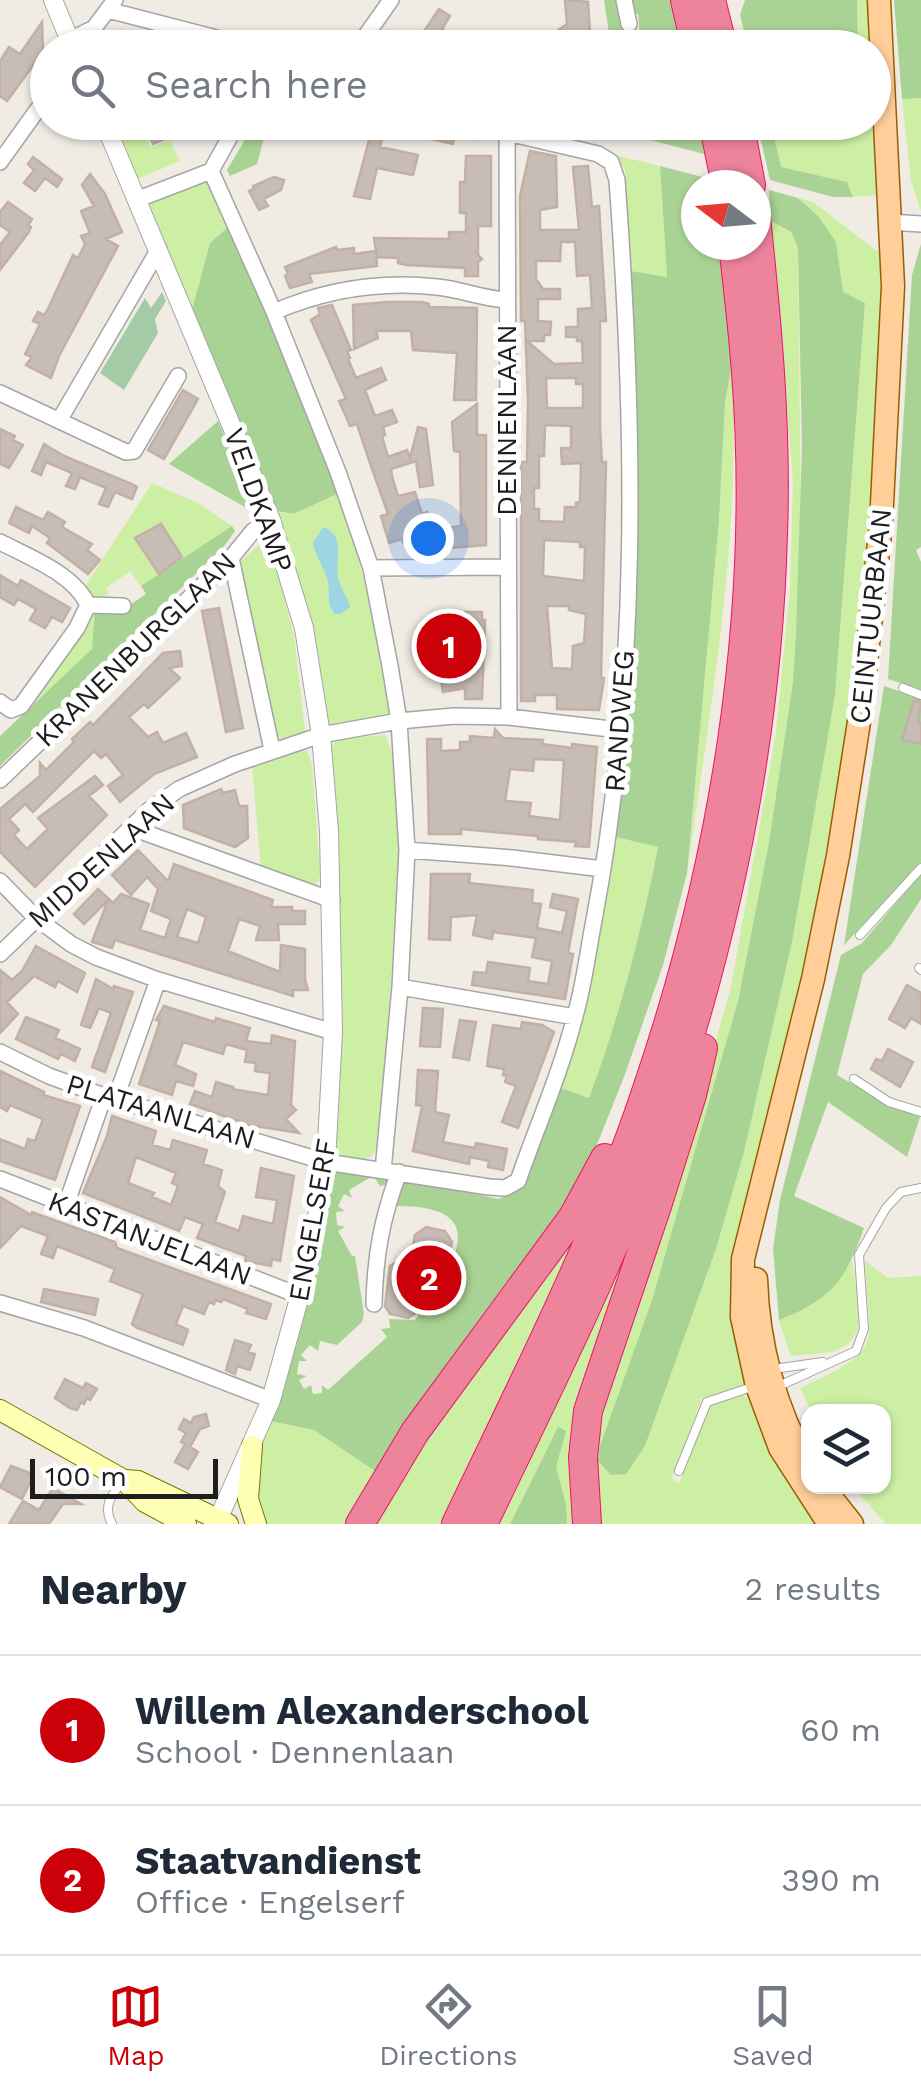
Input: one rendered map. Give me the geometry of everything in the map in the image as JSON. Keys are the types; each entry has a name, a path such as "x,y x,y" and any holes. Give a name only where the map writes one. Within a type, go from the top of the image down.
{"highway":[{"path":"685,0 692,30"},
{"path":"711,0 718,30"},
{"path":"725,140 742,170"},
{"path":"729,170 736,140"},
{"path":"456,1524 612,1184 646,1096 686,963 722,796 745,606 747,375 735,260"},
{"path":"587,1524 583,1445 588,1410 701,1060 719,932 760,713 771,590 773,419 760,260"},
{"path":"484,1524 636,1190 671,1097 719,932"},
{"path":"360,1524 425,1417 573,1217 609,1150 686,963"}],"main road":[{"name":"CEINTUURBAAN","path":"879,0 880,30"},
{"name":"CEINTUURBAAN","path":"801,1450 767,1381 742,1317 744,1250 813,980 861,709 889,414 893,286 886,140"},
{"name":"CEINTUURBAAN","path":"767,1381 780,1448 829,1524"},
{"path":"0,1410 124,1480 145,1502 186,1524"},
{"path":"252,1446 248,1498 256,1524"},
{"path":"124,1480 138,1481 221,1522"},
{"path":"828,1494 852,1524"}],"street":[{"path":"54,0 66,30"},
{"path":"370,30 391,0"},
{"path":"624,0 629,24"},
{"path":"91,30 112,5 195,30"},
{"path":"0,162 30,121"},
{"name":"VELDKAMP","path":"111,140 272,520 304,628 321,735 332,900"},
{"path":"136,200 210,171 228,140"},
{"name":"DENNENLAAN","path":"507,140 509,718"},
{"name":"RANDWEG","path":"326,1162 505,1188 518,1180 575,1017 617,780 626,643 626,302 617,180 611,162 598,154 549,140"},
{"path":"210,171 328,442 371,568 399,721 407,850 391,1171 375,1257 374,1304"},
{"path":"890,222 921,224"},
{"path":"60,419 159,249"},
{"path":"274,312 329,294 383,286 436,287 507,300"},
{"path":"0,392 126,452 134,451 178,376"},
{"name":"KRANENBURGLAAN","path":"0,780 230,558 252,531 272,520"},
{"path":"0,542 81,591 88,605"},
{"name":"VELDKAMP","path":"230,558 272,750"},
{"path":"371,568 506,567"},
{"path":"88,605 123,606"},
{"path":"0,702 12,710 21,706 77,628 88,605"},
{"name":"MIDDENLAAN","path":"0,954 149,810 179,789 272,750 321,735 454,716 619,730"},
{"path":"132,828 332,900"},
{"path":"407,850 604,870"},
{"path":"0,881 36,918 96,957 158,980 333,1032"},
{"name":"ENGELSERF","path":"221,1522 270,1400 310,1259 326,1162 333,1032 332,900"},
{"path":"66,1205 158,980"},
{"path":"400,987 575,1017"},
{"name":"PLATAANLAAN","path":"0,1052 48,1076 110,1098 326,1162"},
{"name":"KASTANJELAAN","path":"0,1179 300,1296"},
{"path":"0,1303 84,1328 270,1400"}],"lane":[{"path":"903,688 921,695"},
{"path":"860,936 921,868"},
{"path":"854,1080 889,1102 921,1112"},
{"path":"679,1471 707,1402 856,1351 862,1341 859,1255 886,1208 902,1192 921,1188"},
{"path":"767,1381 828,1362"},
{"path":"112,1524 107,1516 108,1504 124,1480"}],"green space":[{"path":"604,0 618,0 622,30 608,30"},
{"path":"628,0 672,0 680,30 639,30 638,14 629,13"},
{"path":"745,0 857,0 858,30 744,30 740,15"},
{"path":"857,0 869,0 872,30 858,30"},
{"path":"894,0 921,0 921,98 902,99"},
{"path":"921,98 921,211 911,181 902,99"},
{"path":"120,140 148,140 151,147 170,140 180,161 137,179"},
{"path":"245,140 263,140 257,164 230,176 227,170"},
{"path":"651,140 702,140 704,154"},
{"path":"761,140 775,140 781,167 847,182 853,197 833,197 771,180"},
{"path":"775,140 878,140 876,195 853,197 847,182 781,167"},
{"path":"615,155 660,166 667,278 631,271 625,170"},
{"path":"660,166 681,171 681,260 722,260 732,362 725,404 719,520 687,873 663,965 588,1167 552,1229 378,1473 314,1430 270,1421 330,1175 340,1170 392,1176 388,1185 380,1186 373,1176 349,1190 352,1198 344,1194 338,1206 345,1211 336,1212 337,1225 345,1227 338,1231 355,1256 364,1314 362,1322 337,1345 320,1341 318,1351 310,1345 301,1355 307,1361 299,1361 297,1374 307,1376 299,1380 304,1389 311,1385 313,1394 322,1393 322,1385 328,1390 387,1337 381,1329 390,1328 389,1319 415,1320 452,1260 458,1242 456,1227 446,1215 425,1208 392,1206 403,1178 498,1199 513,1193 557,1087 589,1098 637,942 658,847 616,837 630,685 635,383 631,271 667,277"},
{"path":"208,181 230,225 210,243 191,314 147,208 161,197"},
{"path":"771,191 798,198 819,217 836,242 843,292 865,303 835,695 792,942 744,1152 716,1249 645,1446 626,1474 611,1475 598,1461 599,1449 652,1300 738,1001 769,842 793,682 802,447 798,248 791,232 771,221"},
{"path":"798,198 813,202 881,254 871,567 853,710 800,1006 741,1225 749,1380 743,1387 702,1398 672,1478 679,1484 710,1405 741,1395 752,1399 801,1486 801,1494 805,1494 822,1524 599,1524 592,1433 691,1128 731,987 776,733 790,588 793,482 771,221 791,232 798,248 801,529 793,682 769,842 738,1001 652,1300 627,1373 645,1446 716,1249 744,1152 792,942 835,695 865,304 843,292 836,242 819,217"},
{"path":"230,225 341,492 294,514 277,511 191,314 210,243"},
{"path":"921,244 921,547 916,550 921,562 921,690 888,679 912,275"},
{"path":"162,292 166,301 155,319 158,333 124,390 100,373 145,298 151,308"},
{"path":"732,362 733,491 728,555 687,873 719,520 725,404"},
{"path":"218,421 249,493 252,511 169,464"},
{"path":"152,483 196,502 232,526 141,586 130,571 106,588 109,593 99,600 91,599 86,585"},
{"path":"341,492 380,641 391,715 330,727 325,722 301,589 277,512 295,514"},
{"path":"232,526 235,531 225,545 0,766 0,736 92,649 95,608 120,612 146,594 141,586"},
{"path":"268,537 294,635 305,732 282,738 276,736 240,567 241,561"},
{"path":"95,608 93,649 26,709"},
{"path":"884,686 921,699 921,863 844,945"},
{"path":"385,735 397,783 399,814 389,1010 378,1149 357,1160 334,1151 340,907 329,746 340,739"},
{"path":"299,750 307,751 312,764 320,873 319,881 313,885 261,868 252,766"},
{"path":"616,837 658,846 629,974 589,1098 557,1087 591,982"},
{"path":"921,874 921,899 891,945 863,974 837,1075 893,1107 920,1117 907,1157 828,1102 794,1196 864,1228 850,1262 834,1286 812,1304 779,1320 773,1249 780,1200 841,955 862,943"},
{"path":"582,1223 441,1524 372,1524 447,1405"},
{"path":"632,1242 595,1373 578,1524 567,1524 556,1467 558,1427 510,1524 495,1524"},
{"path":"852,1261 859,1310 856,1334 834,1351 791,1356 779,1320 822,1298"},
{"path":"865,1261 888,1278 921,1276 921,1524 886,1524 859,1494 891,1494 891,1404 808,1404 800,1388 860,1353 869,1329"},
{"path":"270,1421 314,1430 378,1473 348,1524 259,1524 256,1456"},
{"path":"558,1427 566,1431 556,1467 567,1524 510,1524"}],"water":[{"path":"323,527 337,542 338,577 350,607 341,614 335,614 330,606 328,582 313,543"}],"building":[{"path":"565,0 588,2 590,30 558,30 567,24"},
{"path":"439,9 450,16 443,30 425,30"},
{"path":"30,39 30,70 7,101 0,96 0,61 9,47 20,54"},
{"path":"369,140 382,140 380,147 418,155 413,175 377,168 370,199 354,196"},
{"path":"530,151 556,156 557,207 540,210 540,230 579,230 573,167 588,166 592,207 599,206 606,321 600,321 600,427 602,462 606,462 604,678 599,710 557,709 557,695 535,695 535,701 521,701 521,462 527,462 528,400 525,321 521,321 520,196","holes":["561,242 575,242 577,276 590,275 592,308 578,309 578,327 566,327 566,337 582,341 583,363 554,364 527,341 544,341 544,335 550,335 551,322 538,321 538,299 560,299 560,289 543,289 536,279 536,261 560,261","546,378 576,378 576,384 583,384 583,408 547,408","545,425 571,426 571,448 561,448 562,464 581,463 580,502 576,507 565,507 564,522 539,521 539,509 534,509 534,488 539,488 539,456 544,456","544,540 580,542 580,547 585,547 584,581 543,576","547,606 569,606 569,610 586,614 584,643 573,646 572,669 552,668"]},
{"path":"466,156 491,156 491,226 478,226 478,255 482,259 478,262 478,276 465,276 465,268 406,265 398,263 398,258 377,257 374,238 449,239 449,232 466,232 466,213 460,213 460,182 465,182"},
{"path":"33,157 62,179 57,187 45,178 35,191 24,183 34,170 28,164"},
{"path":"90,174 105,194 122,232 106,239 118,246 51,378 26,365 32,357 25,354 40,324 33,321 38,312 44,315 47,311 73,255 78,258 85,244 81,236 90,233 81,211 94,206 82,185"},
{"path":"274,177 284,180 281,190 264,199 268,206 259,210 249,191"},
{"path":"8,202 32,219 28,233 0,270 0,245 10,232 0,225 0,212"},
{"path":"336,247 354,248 354,254 376,251 377,266 309,274 312,282 290,288 285,267"},
{"path":"387,302 477,308 476,400 454,400 457,353 413,350 411,331 376,331 378,338 354,349 353,305"},
{"path":"332,305 351,350 347,351 348,359 356,378 381,368 386,380 365,390 375,416 392,410 397,422 383,427 388,457 407,450 410,458 418,427 426,429 433,485 420,487 416,461 391,469 398,496 415,492 433,532 452,531 452,527 461,526 460,452 454,451 452,422 477,404 477,435 486,435 486,545 450,548 448,544 403,543 402,539 389,543 381,516 388,514 357,424 350,426 339,401 346,399 311,320 320,314 318,308"},
{"path":"183,390 198,399 164,459 148,450"},
{"path":"0,429 23,445 9,468 0,464"},
{"path":"44,444 137,487 132,499 115,492 108,507 99,504 106,488 80,477 75,489 66,486 72,473 46,462 41,475 32,471"},
{"path":"16,507 43,520 48,512 65,522 62,527 92,544 87,550 100,560 88,574 47,543 50,538 32,526 29,533 9,523"},
{"path":"161,524 182,557 159,574 135,538"},
{"path":"0,575 18,586 21,580 70,608 62,622 52,617 45,628 30,620 36,609 18,599 14,605 0,597"},
{"path":"219,608 243,728 226,732 202,611"},
{"path":"465,612 482,612 485,620 482,699 465,699 465,688 443,692 435,657 431,621 442,619 444,626 465,623"},
{"path":"180,651 182,666 169,668 180,678 148,708 144,704 129,717 148,737 157,732 163,743 186,733 197,757 154,774 120,802 108,786 123,775 106,754 101,758 94,751 33,812 25,804 9,819 19,830 14,835 27,849 48,829 38,818 95,776 103,785 89,796 107,815 35,887 0,852 0,809 40,776 40,763 46,770 74,742 72,739 90,722 93,725 163,653"},
{"path":"914,700 921,702 921,744 902,740"},
{"path":"495,729 503,738 543,740 542,744 572,748 572,744 597,747 589,847 538,836 461,829 461,834 429,834 427,739 441,739 441,751 460,750 460,742 470,742 470,736 494,738","holes":["534,759 564,760 560,820 529,816 531,803 505,801 510,769 533,771"]},
{"path":"221,789 223,793 235,790 239,806 247,806 248,838 235,847 184,828 183,805"},
{"path":"138,850 168,881 174,864 273,900 271,907 305,911 305,924 278,924 279,940 256,940 260,926 239,919 228,951 280,972 281,945 305,949 308,990 293,990 293,996 115,940 112,948 92,942 108,900 84,924 74,914 98,889 113,903 121,894 149,904 140,930 165,938 171,919 151,911 158,889 147,877 131,895 112,875","holes":["187,909 206,917 198,943 177,937"]},
{"path":"431,874 470,874 469,883 533,890 532,903 541,904 537,928 562,933 567,911 550,907 553,894 578,899 565,999 472,985 474,972 486,973 488,962 530,968 528,981 548,984 552,961 532,957 536,938 493,932 492,939 473,935 477,915 451,917 450,940 429,939"},
{"path":"36,946 85,973 77,992 58,981 55,987 34,976 7,1002 18,1014 0,1033 0,970 12,980"},
{"path":"96,979 113,989 114,986 133,992 105,1072 92,1067 111,1013 99,1008 90,1028 81,1025"},
{"path":"907,985 921,993 921,1024 911,1018 905,1028 889,1019"},
{"path":"164,1006 250,1028 246,1041 271,1044 272,1035 295,1041 291,1105 296,1110 286,1119 299,1133 249,1125 190,1104 195,1091 212,1097 216,1082 268,1095 270,1073 255,1071 256,1063 245,1062 247,1050 226,1044 223,1054 183,1042 175,1065 196,1074 193,1086 176,1081 172,1095 139,1084 160,1021 156,1020"},
{"path":"423,1008 443,1009 440,1047 420,1046"},
{"path":"26,1017 59,1030 55,1038 80,1049 75,1061 61,1054 58,1059 16,1039"},
{"path":"460,1020 476,1022 469,1060 453,1057"},
{"path":"522,1022 542,1025 554,1032 518,1128 502,1122 516,1086 505,1082 504,1069 487,1066 493,1025 521,1029"},
{"path":"888,1049 913,1062 900,1087 871,1069 876,1059 882,1061"},
{"path":"418,1070 438,1071 435,1112 449,1115 443,1142 507,1149 503,1170 488,1167 489,1161 470,1157 469,1164 413,1151 422,1106 416,1105"},
{"path":"0,1071 44,1092 43,1095 80,1106 55,1180 0,1161 0,1139 25,1149 28,1139 35,1141 43,1119 10,1105 7,1111 0,1107"},
{"path":"112,1116 156,1131 152,1145 170,1150 173,1140 207,1150 203,1164 222,1170 218,1186 225,1192 215,1222 239,1231 243,1216 273,1224 277,1200 256,1197 261,1168 294,1176 280,1261 272,1259 271,1266 245,1261 246,1256 197,1238 203,1224 185,1217 179,1231 83,1193","holes":["136,1157 176,1173 172,1183 178,1186 171,1205 128,1183"]},
{"path":"0,1197 31,1215 32,1212 115,1242 117,1248 271,1304 266,1319 223,1299 215,1300 214,1304 209,1302 204,1314 183,1306 176,1324 188,1330 183,1345 137,1328 132,1324 143,1294 110,1281 115,1269 57,1246 53,1258 41,1254 48,1236 21,1226 0,1248"},
{"path":"426,1227 445,1231 452,1242 448,1260 438,1267 434,1285 423,1292 420,1310 408,1318 390,1314 385,1306 390,1266 412,1252 415,1235"},
{"path":"44,1289 98,1299 95,1315 41,1302"},
{"path":"235,1340 251,1345 248,1352 255,1354 250,1370 237,1366 235,1374 226,1370"},
{"path":"65,1379 83,1388 86,1383 97,1389 77,1410 70,1408 55,1398"},
{"path":"206,1414 209,1426 200,1429 190,1447 198,1452 188,1469 175,1462 185,1444 181,1442 186,1433 179,1429 184,1419 191,1423 194,1417"},
{"path":"11,1466 28,1472 32,1478 22,1499 0,1487"},
{"path":"53,1488 81,1504 63,1504 49,1524 9,1524 23,1501 39,1510"}],"place":[{"name":"Willem Alexanderschool","path":"449,646"},
{"name":"Staatvandienst","path":"429,1278"}]}
